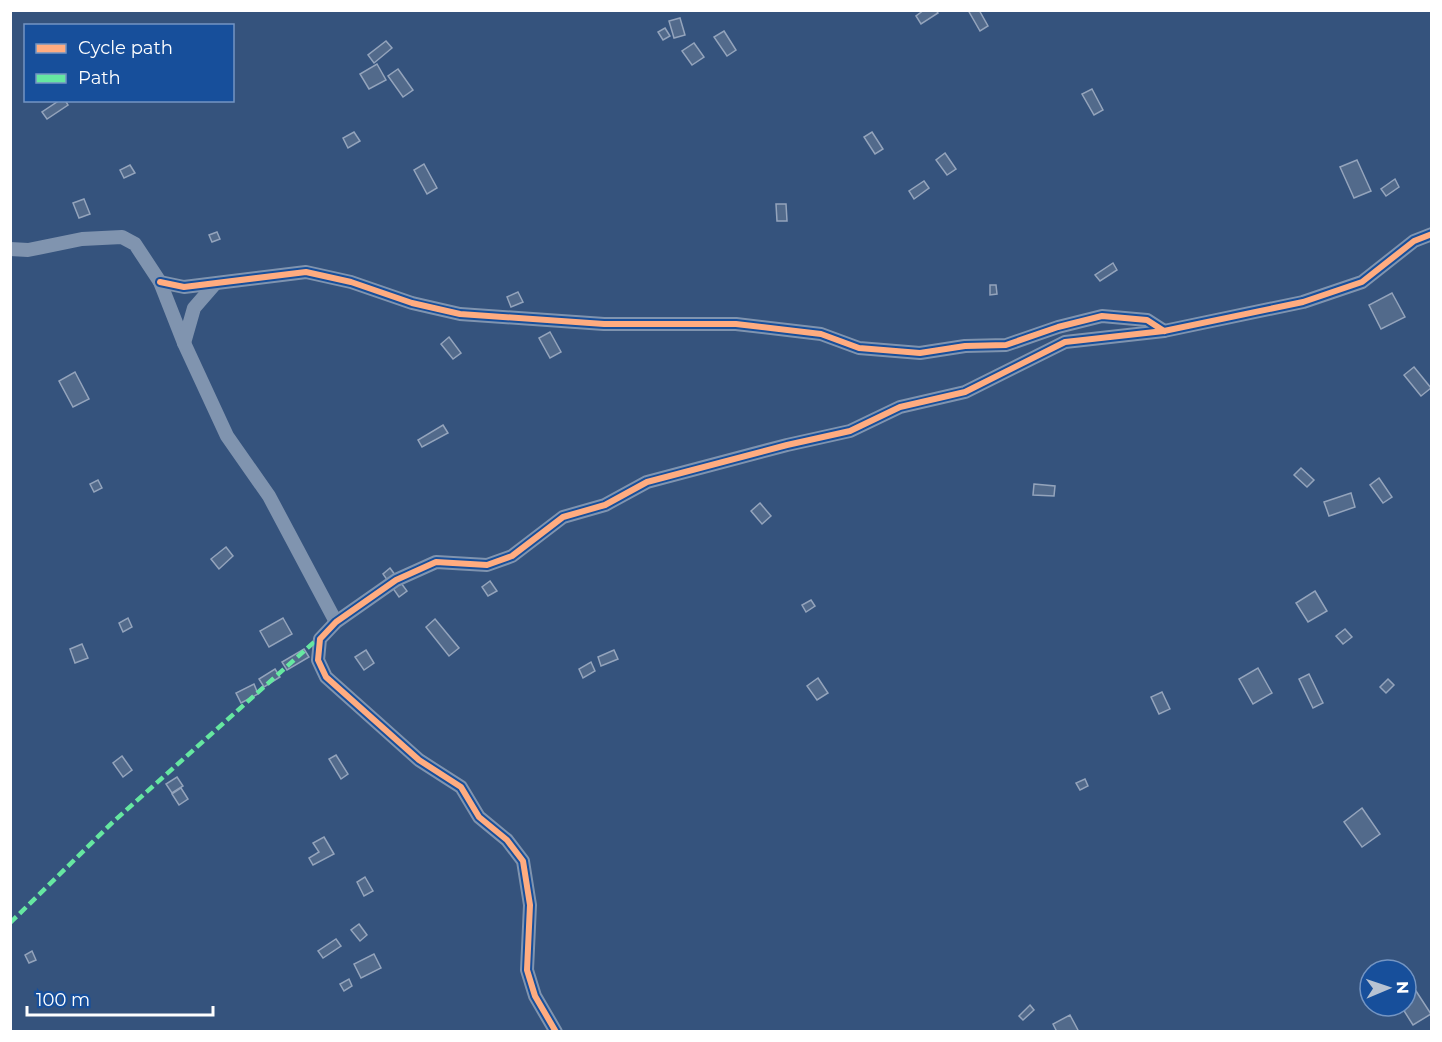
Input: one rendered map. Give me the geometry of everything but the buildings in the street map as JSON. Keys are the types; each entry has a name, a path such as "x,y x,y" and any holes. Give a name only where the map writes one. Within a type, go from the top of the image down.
{"street":[{"path":"556,1032 535,996 527,970 530,905 523,861 507,840 478,817 461,788 419,759 326,677 318,660 320,639 336,622 396,580 436,562 487,565 512,556 563,517 605,505 647,482 786,445 850,431 900,406 965,392 1065,342 1164,331 1303,302 1362,282 1414,242 1431,234"},
{"path":"10,249 28,250 82,239 123,237 135,244 160,282 184,343 227,436 269,496 336,622"},
{"path":"160,282 184,287 214,285 306,272 351,282 412,303 460,314 604,324 736,324 821,334 859,348 920,353 966,346 1006,345 1058,327 1102,316 1147,320 1164,331"},
{"path":"184,343 194,308 214,285"}],"marked path":[{"path":"10,923 113,822 321,636"}],"cycle path":[{"path":"556,1032 535,996 527,970 530,905 523,861 507,840 479,817 461,787 419,760 326,677 318,660 320,639 336,622 396,580 436,562 487,565 512,556 563,517 605,505 647,482 850,431 900,407 965,392 1065,342 1164,331 1303,302 1362,282 1414,241 1432,234"},
{"path":"160,282 184,287 306,272 351,282 412,303 460,314 604,324 736,324 821,334 859,348 920,353 965,346 1006,345 1058,327 1102,316 1147,320 1164,331"}]}
